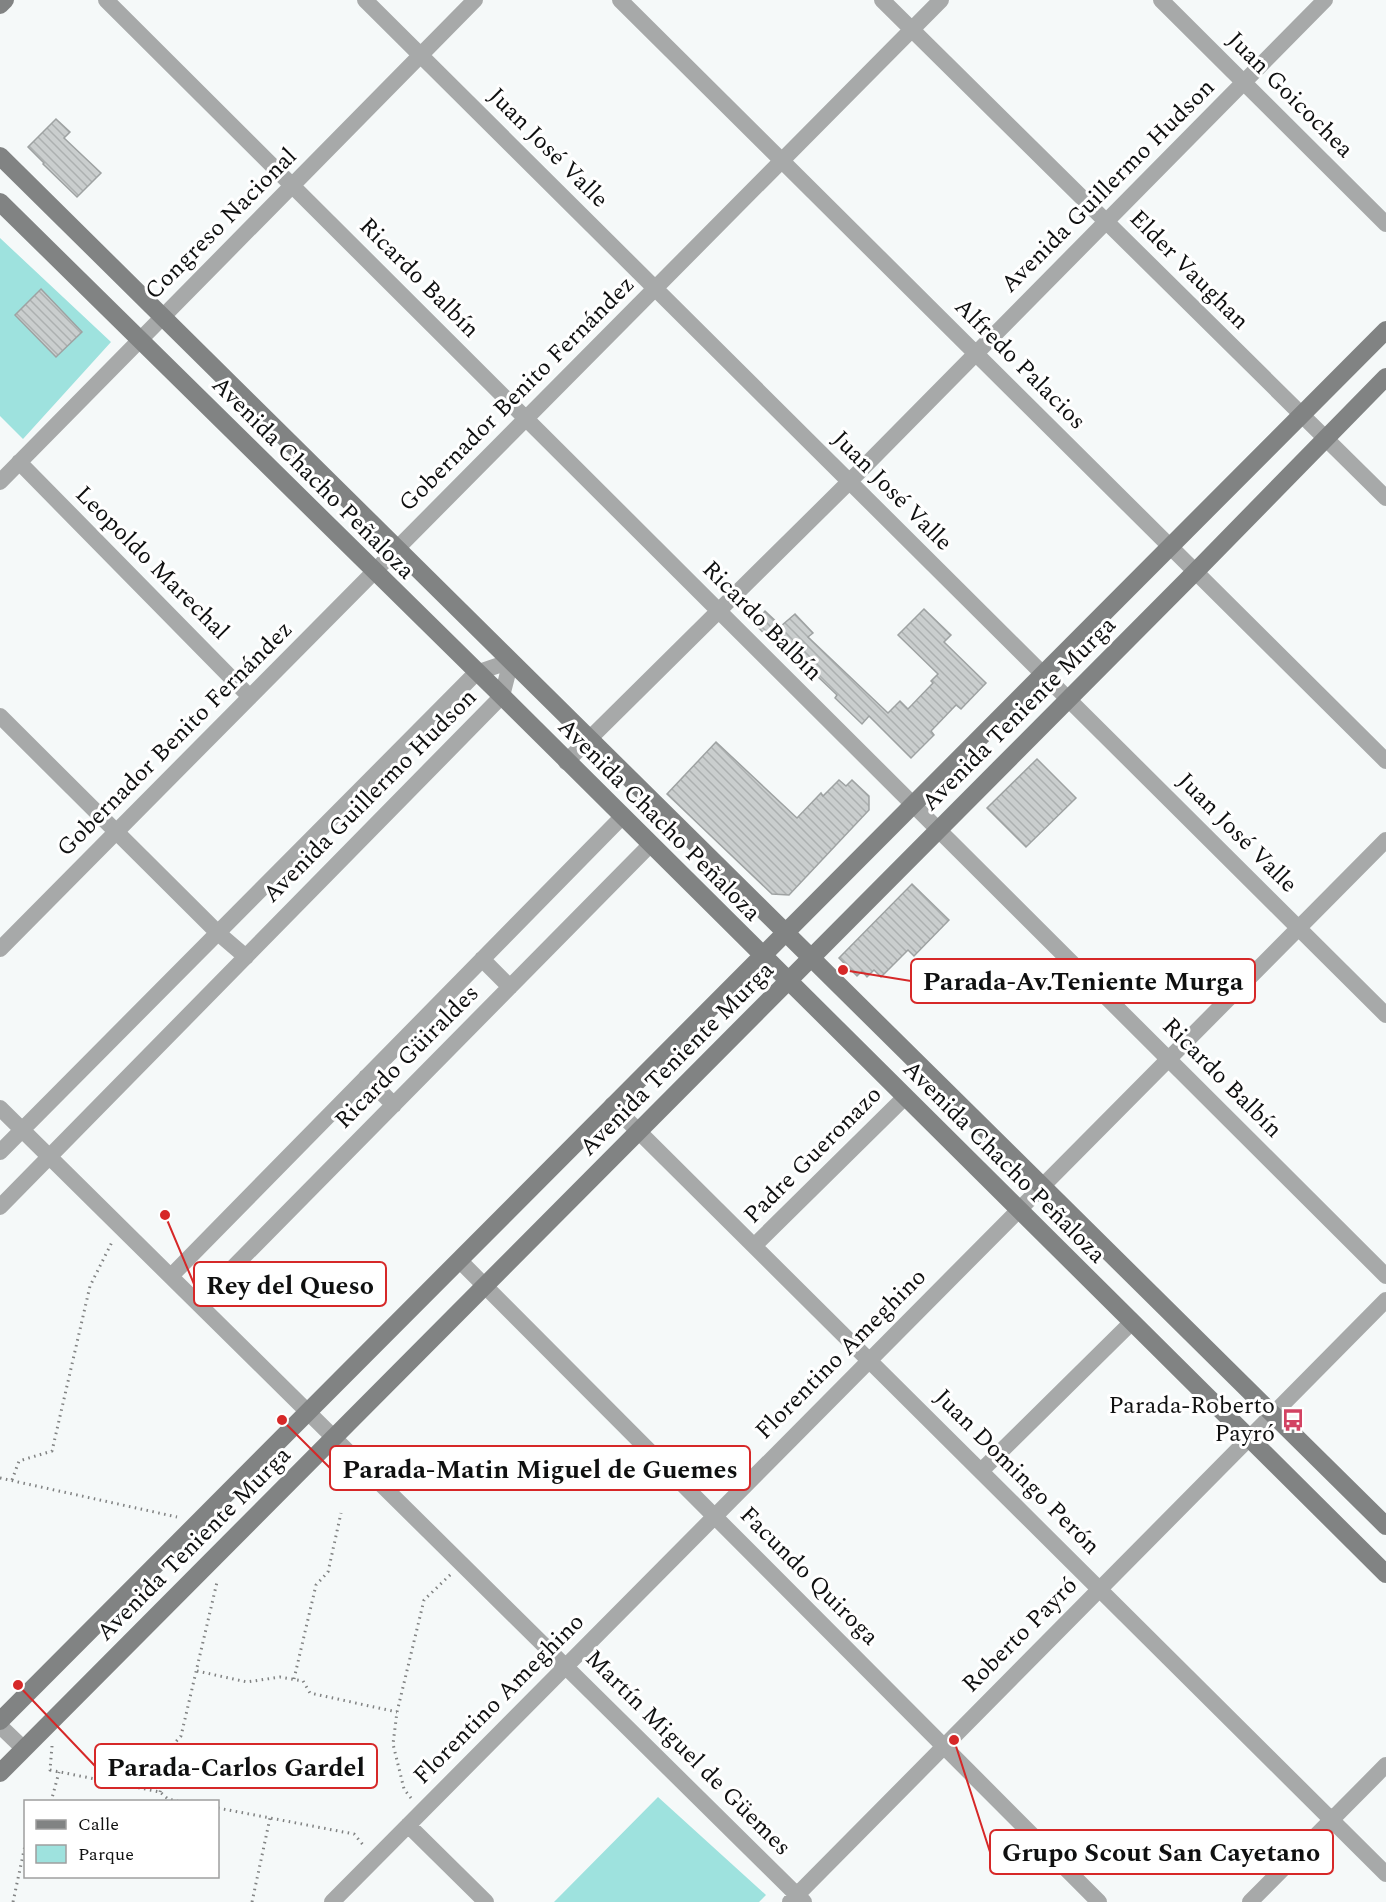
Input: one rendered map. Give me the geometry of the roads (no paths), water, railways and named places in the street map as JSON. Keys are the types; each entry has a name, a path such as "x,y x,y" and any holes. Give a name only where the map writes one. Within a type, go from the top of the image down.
{"main road":[{"path":"0,4 4,0"},
{"name":"Avenida Chacho Peñaloza","path":"0,156 1386,1526"},
{"name":"Avenida Chacho Peñaloza","path":"0,202 476,673 502,696 761,956 1386,1574"},
{"name":"Avenida Teniente Murga","path":"0,1723 1386,330"},
{"name":"Avenida Teniente Murga","path":"0,1773 1386,378"}],"street":[{"name":"Ricardo Balbín","path":"106,0 1386,1276"},
{"name":"Juan José Valle","path":"365,0 1386,1015"},
{"name":"Congreso Nacional","path":"0,482 475,0"},
{"name":"Alfredo Palacios","path":"620,0 1386,761"},
{"name":"Elder Vaughan","path":"882,0 1386,498"},
{"name":"Gobernador Benito Fernández","path":"0,949 941,0"},
{"name":"Juan Goicochea","path":"1161,0 1386,224"},
{"name":"Avenida Guillermo Hudson","path":"566,762 849,482 1325,0"},
{"name":"Leopoldo Marechal","path":"19,462 250,697"},
{"name":"Avenida Guillermo Hudson","path":"0,1152 476,673 511,661"},
{"name":"Avenida Guillermo Hudson","path":"0,1207 502,696 511,661"},
{"path":"0,716 218,933 246,957"},
{"name":"Ricardo Güiraldes","path":"171,1276 622,817"},
{"name":"Florentino Ameghino","path":"332,1902 1386,840"},
{"name":"Ricardo Güiraldes","path":"198,1303 650,845"},
{"path":"482,959 510,987"},
{"path":"366,1077 394,1105"},
{"name":"Padre Gueronazo","path":"754,1246 904,1097"},
{"name":"Juan Domingo Perón","path":"612,1106 1386,1874"},
{"name":"Martín Miguel de Güemes","path":"0,1108 566,1666 797,1900"},
{"name":"Facundo Quiroga","path":"459,1260 1100,1902"},
{"name":"Roberto Payró","path":"797,1900 944,1746 1386,1300"},
{"path":"981,1471 1132,1323"},
{"path":"0,1723 24,1749"},
{"path":"1250,1902 1386,1765"},
{"path":"408,1825 486,1902"}],"place":[{"name":"Parada-Av.Teniente Murga","path":"843,970"},
{"name":"Rey del Queso","path":"165,1215"},
{"name":"Parada-Matin Miguel de Guemes","path":"282,1420"},
{"name":"Parada-Roberto Payró","path":"1293,1420"},
{"name":"Parada-Carlos Gardel","path":"18,1685"},
{"name":"Grupo Scout San Cayetano","path":"954,1740"}]}
